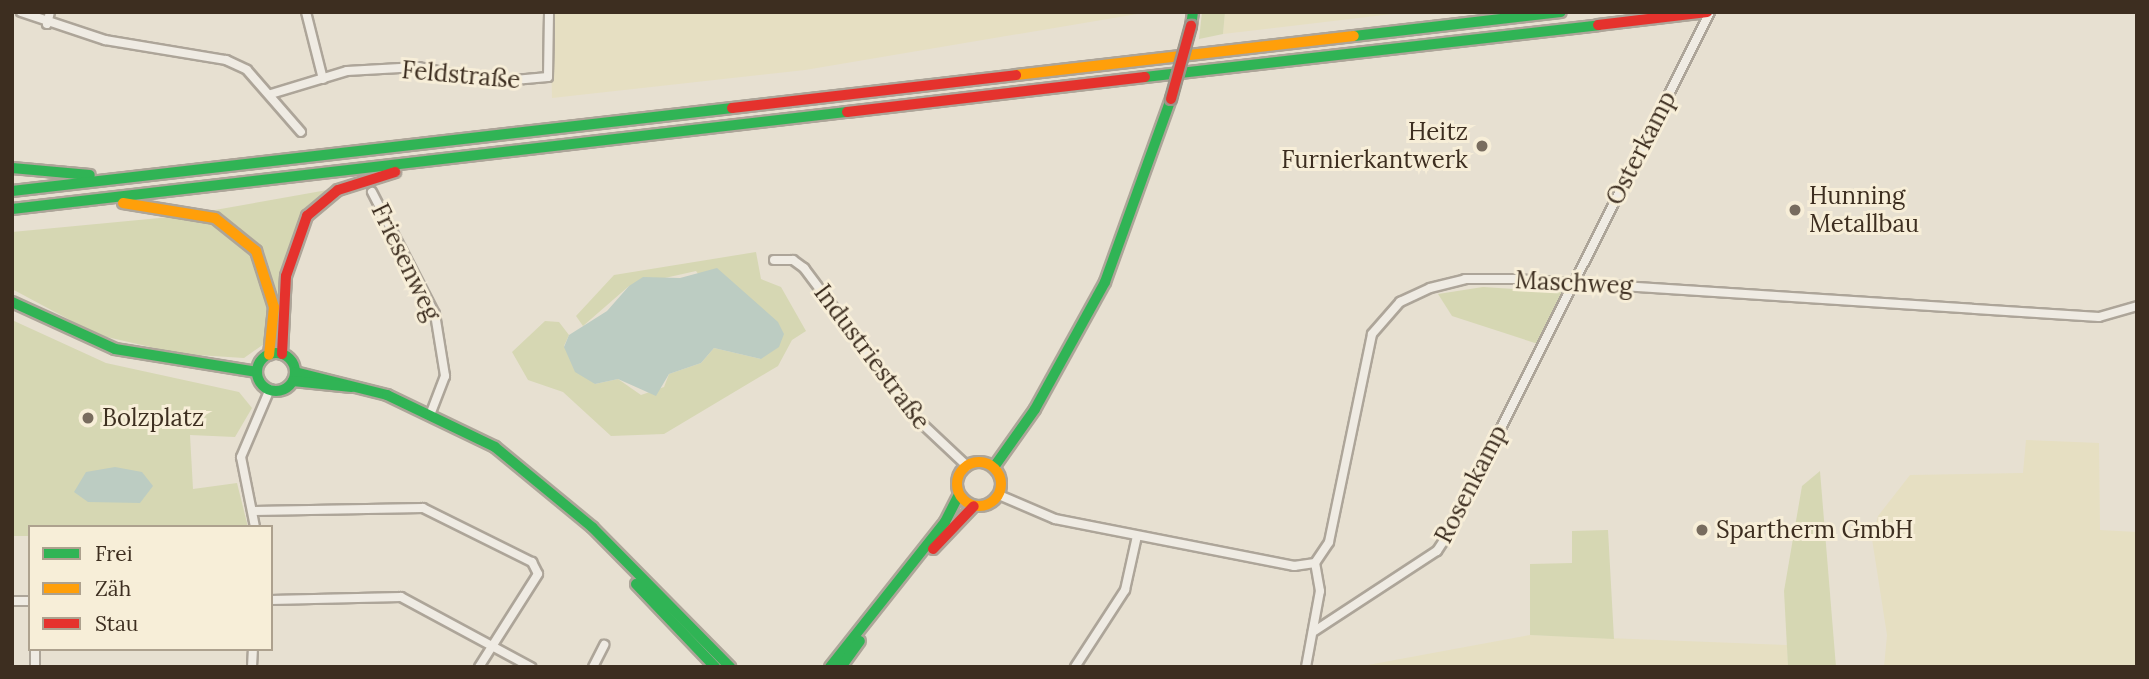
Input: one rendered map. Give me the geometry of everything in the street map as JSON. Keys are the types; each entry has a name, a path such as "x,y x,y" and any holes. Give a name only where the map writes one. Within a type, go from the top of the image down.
{"main road":[{"path":"994,467 1035,410 1105,282 1171,99 1193,12"},
{"path":"12,191 1561,12"},
{"path":"12,209 1708,12"},
{"path":"294,376 282,354 291,250 313,210 362,179 482,154"},
{"path":"12,168 36,174 154,175"},
{"path":"84,201 187,209 237,231 270,278 269,355 257,372"},
{"path":"12,302 115,349 257,372 270,389 294,376 356,387 431,413 495,447 575,513 730,667"},
{"path":"269,355 282,354"},
{"path":"830,667 945,522 959,494 957,482 967,466 994,467"},
{"path":"841,667 974,506 999,495 1001,480 994,467"},
{"path":"959,494 974,506"},
{"path":"575,513 715,667"}],"street":[{"path":"21,12 47,24 226,60 247,70 271,94 301,132"},
{"path":"47,24 50,12"},
{"path":"306,12 323,79"},
{"name":"Feldstraße","path":"271,94 347,71 418,67 492,82 548,77 549,12"},
{"name":"Osterkamp","path":"1572,283 1708,12"},
{"name":"Friesenweg","path":"372,192 438,327 445,376 431,413"},
{"name":"Industriestraße","path":"774,260 793,260 804,268 917,419 967,466"},
{"name":"Maschweg","path":"1315,563 1329,542 1372,334 1383,316 1410,298 1465,279 1572,283 2099,317 2137,306"},
{"name":"Rosenkamp","path":"1312,632 1437,551 1572,283"},
{"path":"255,525 242,450 266,410 270,389"},
{"path":"999,495 1040,515 1137,536 1294,566 1315,563 1320,591 1306,667"},
{"path":"254,511 423,508 533,562 538,574 501,641 491,646 479,667"},
{"path":"1075,667 1125,590 1137,536"},
{"path":"273,600 401,597 531,667"},
{"path":"593,667 604,645"}],"shaded area":[{"path":"550,12 1149,12 805,70 552,98"},
{"path":"1225,12 1409,12 1223,34"},
{"path":"717,268 778,322 784,334 779,347 761,359 714,348 701,363 669,374 656,396 618,379 595,384 575,372 564,347 569,335 607,311 629,286 643,277 680,278"},
{"path":"2026,440 2099,443 2100,530 2137,532 2137,667 1884,667 1887,635 1872,539 1878,516 1910,475 2023,473"},
{"path":"115,467 142,472 153,486 140,503 88,502 74,492 86,472"},
{"path":"1530,635 1787,645 1788,667 1357,667"}],"green space":[{"path":"1202,12 1225,12 1223,34 1199,39"},
{"path":"361,184 322,206 298,239 264,344 244,358 181,354 98,335 12,289 12,232 181,216"},
{"path":"756,252 761,279 781,287 806,331 792,340 778,366 664,434 611,436 563,392 528,380 512,352 545,321 559,322 569,335 564,346 595,384 618,379 641,395 664,387 669,374 701,363 714,348 761,359 696,271 629,286 583,326 576,316 614,275"},
{"path":"1483,287 1564,292 1538,344 1452,316 1438,294"},
{"path":"12,320 106,363 239,392 252,408 235,437 190,435 193,489 237,483 248,525 28,525 28,536 12,536"},
{"path":"1820,471 1836,667 1788,667 1784,591 1802,486"},
{"path":"1608,530 1614,639 1530,635 1530,564 1572,563 1572,531"}],"traffic: fast":[{"path":"1191,26 1193,12"},
{"path":"1354,36 1561,12"},
{"path":"1145,77 1598,25"},
{"path":"994,467 1035,409 1105,282 1171,99"},
{"path":"12,191 732,108"},
{"path":"12,209 847,112"},
{"path":"12,168 90,175"},
{"path":"12,302 115,349 257,372"},
{"path":"276,353 289,359 295,372 289,385 276,391 263,385 257,372 263,359 276,353"},
{"path":"295,372 387,395 495,447 592,527 730,667"},
{"path":"293,381 352,387"},
{"path":"830,667 945,522 959,494"},
{"path":"636,584 715,667"},
{"path":"841,667 860,641"}],"traffic: slow":[{"path":"1016,75 1354,36"},
{"path":"123,203 215,218 256,251 274,307 269,355"},
{"path":"979,462 988,463 995,468 1000,475 1001,484 1000,493 995,500 988,505 979,506 970,505 963,500 958,493 957,484 958,475 963,468 970,463 979,462"}],"traffic: jam":[{"path":"1598,25 1707,12"},
{"path":"1171,99 1191,26"},
{"path":"732,108 1016,75"},
{"path":"847,112 1145,77"},
{"path":"282,354 286,276 307,216 338,190 395,172"},
{"path":"933,549 974,506"}],"place":[{"name":"Heitz Furnierkantwerk","path":"1482,146"},
{"name":"Hunning Metallbau","path":"1795,210"},
{"name":"Bolzplatz","path":"88,418"},
{"name":"Spartherm GmbH","path":"1702,530"}]}
